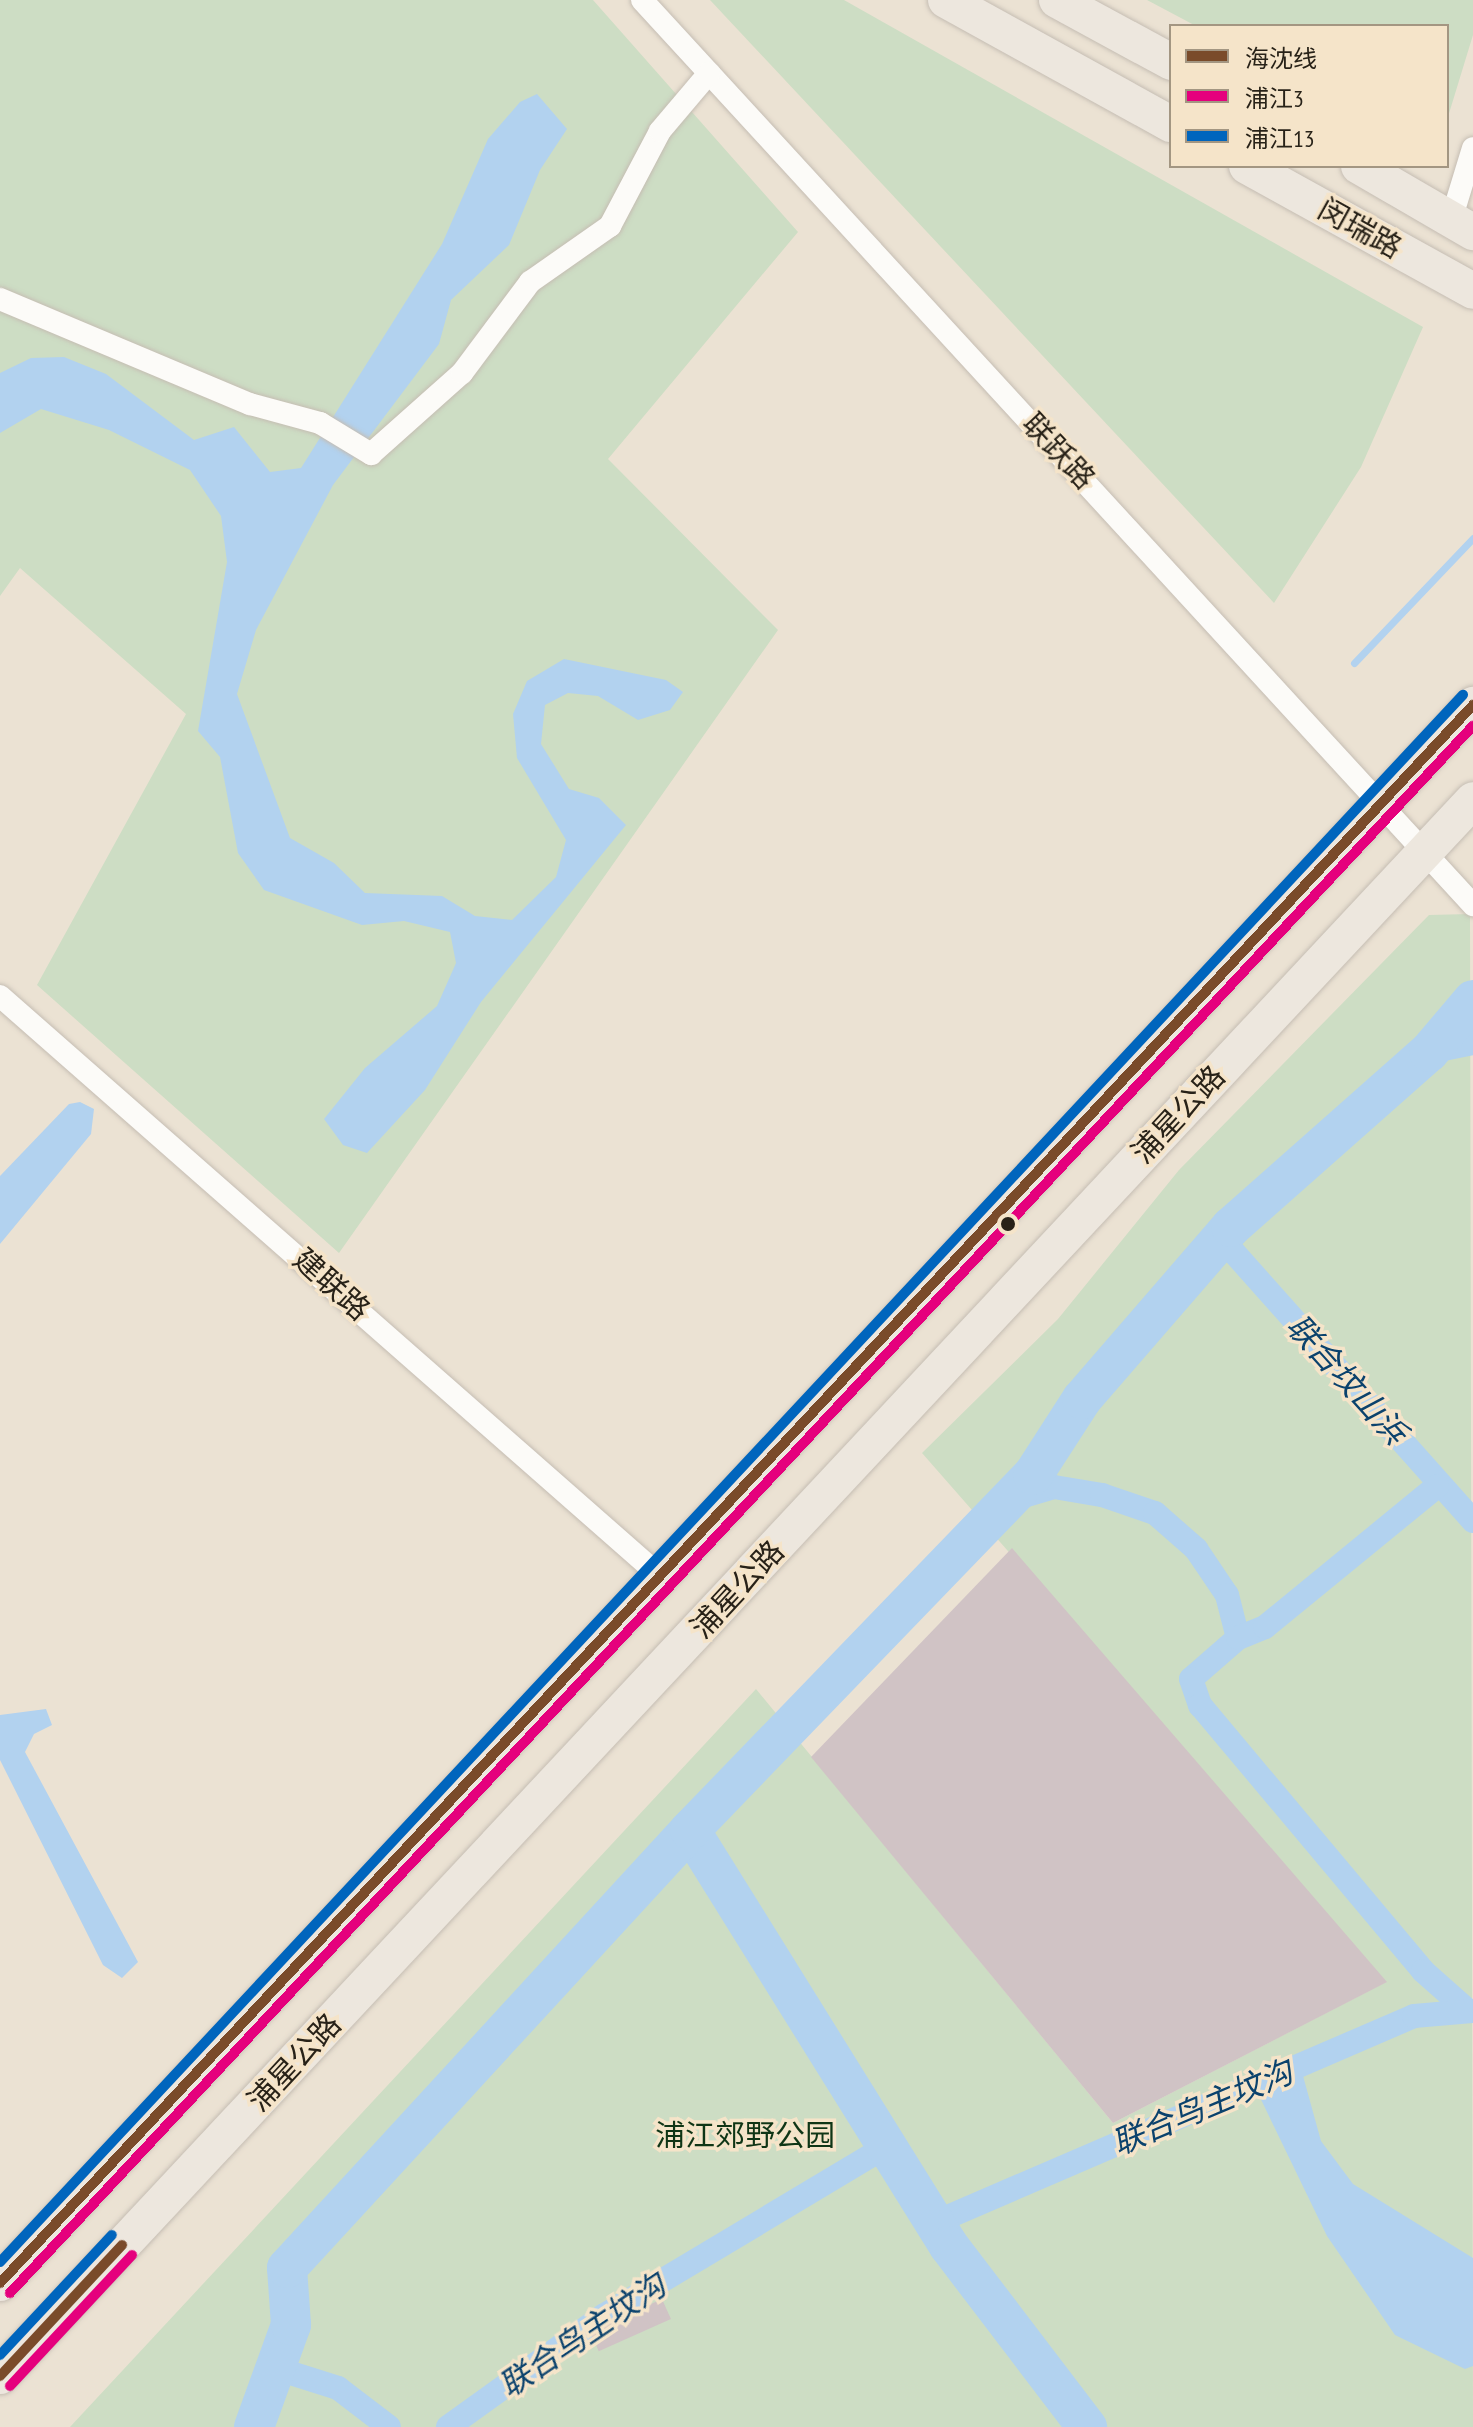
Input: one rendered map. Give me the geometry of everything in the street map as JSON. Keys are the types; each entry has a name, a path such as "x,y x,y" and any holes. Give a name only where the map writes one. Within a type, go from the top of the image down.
{"main road":[{"path":"946,0 1169,123"},
{"path":"1057,0 1169,61"},
{"name":"闵瑞路","path":"1251,168 1473,291"},
{"name":"闵瑞路","path":"1362,168 1462,226"},
{"name":"浦星公路","path":"0,2283 1473,705"},
{"name":"浦星公路","path":"0,2376 1473,800"}],"street":[{"name":"联跃路","path":"642,0 1428,850 1473,905"},
{"path":"0,299 250,404 320,423 371,454 462,373 530,282 610,226 660,131 709,73"},
{"path":"1462,226 1473,148"},
{"name":"建联路","path":"0,996 660,1576"}],"green space":[{"path":"0,0 593,0 798,232 608,459 778,630 339,1253 37,985 186,714 20,568 0,596"},
{"path":"710,0 844,0 1423,327 1361,467 1274,603"},
{"path":"1147,0 1473,0 1473,35 1449,113 1449,24 1192,24"},
{"name":"浦江郊野公园","path":"1470,914 1473,2427 70,2427 756,1689 1113,2123 1386,1982 922,1453 1058,1319 1179,1170 1429,915"}],"water":[{"path":"537,94 567,129 540,170 509,245 451,300 439,344 333,485 256,630 237,694 290,838 334,863 365,893 442,896 475,916 512,920 556,877 566,840 517,758 513,714 527,681 564,659 666,680 683,692 670,710 638,720 598,696 568,693 545,705 541,744 569,789 599,798 626,825 481,1002 425,1090 367,1153 343,1145 324,1119 365,1068 437,1006 456,963 450,932 404,921 362,925 264,890 238,853 220,757 198,731 227,562 221,516 190,470 109,430 41,409 0,433 0,373 31,358 64,357 106,374 194,440 234,427 270,472 301,468 442,244 488,139 520,102"},
{"path":"80,1102 94,1109 91,1134 0,1244 0,1176 69,1104"},
{"path":"46,1709 52,1725 34,1734 25,1752 138,1962 122,1978 103,1965 0,1760 0,1715"},
{"path":"1300,2065 1321,2141 1353,2184 1473,2258 1473,2366 1465,2369 1395,2335 1327,2236 1253,2083"}],"building":[{"path":"1012,1548 1387,1982 1113,2123 811,1757"},
{"path":"662,2299 671,2319 599,2351 590,2331"}],"waterway":[{"path":"1354,663 1473,538"},
{"path":"254,2427 291,2325 287,2268 690,1830 1033,1475 1082,1399 1231,1227 1429,1052 1473,1000"},
{"path":"1429,1052 1473,1043"},
{"name":"联合坟山浜","path":"1221,1238 1473,1521"},
{"path":"1238,1638 1265,1627 1437,1486"},
{"path":"1007,1501 1054,1487 1102,1495 1155,1513 1196,1549 1227,1595 1238,1638 1191,1679 1200,1705 1423,1971 1466,2009"},
{"name":"联合鸟主坟沟","path":"690,1830 949,2246 1087,2427"},
{"name":"联合鸟主坟沟","path":"936,2222 1414,2016 1473,2011"},
{"name":"联合鸟主坟沟","path":"448,2427 603,2316 884,2148"},
{"path":"278,2369 338,2388 389,2427"}],"transit line":[{"name":"浦江13","path":"0,2262 1463,695"},
{"name":"海沈线","path":"0,2283 1473,705"},
{"name":"浦江3","path":"10,2293 1473,726"},
{"name":"浦江13","path":"0,2355 112,2235"},
{"name":"海沈线","path":"0,2376 122,2245"},
{"name":"浦江3","path":"10,2386 132,2255"}]}
